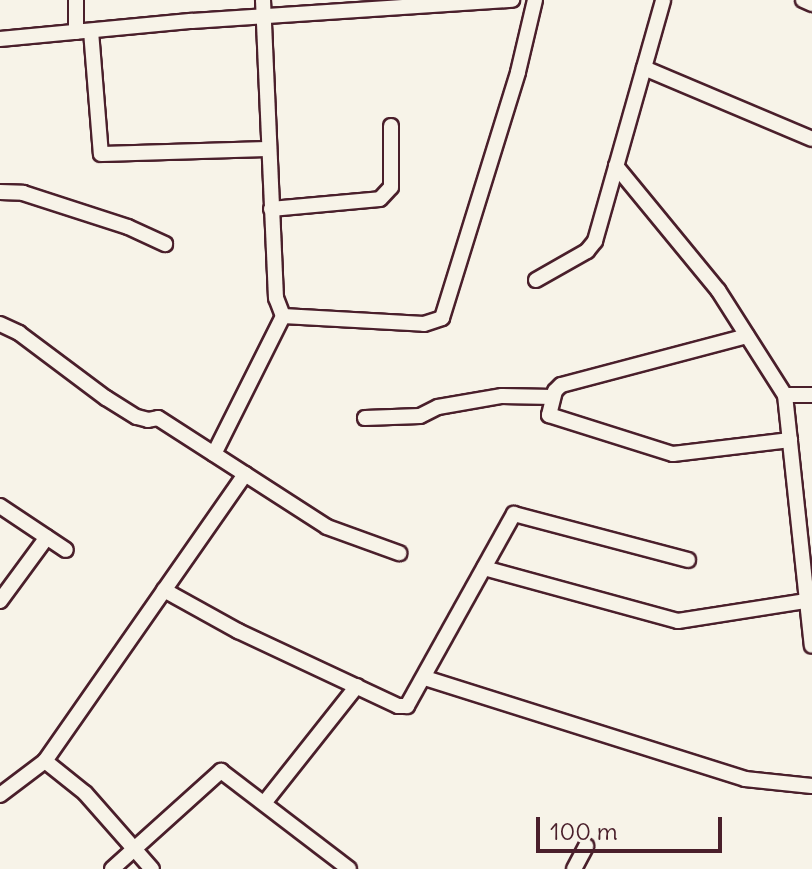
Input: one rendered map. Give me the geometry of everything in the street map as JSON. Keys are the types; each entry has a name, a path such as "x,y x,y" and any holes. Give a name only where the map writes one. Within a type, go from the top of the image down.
{"street":[{"path":"76,0 101,154 268,149"},
{"path":"214,454 283,316 276,298 263,0"},
{"path":"0,39 263,16 512,0"},
{"path":"283,316 424,324 442,318 518,72 535,0"},
{"path":"536,280 592,247 663,0"},
{"path":"803,0 812,4"},
{"path":"644,68 812,139"},
{"path":"271,209 380,199 391,187 391,126"},
{"path":"616,166 718,290 785,395 807,552 806,601 812,646"},
{"path":"0,192 23,193 128,227 165,244"},
{"path":"0,324 19,333 137,417 148,420 158,418 327,527 399,553"},
{"path":"747,336 561,385 553,397 551,418 673,454 790,440"},
{"path":"785,395 812,395"},
{"path":"365,418 420,416 438,407 502,396 553,397"},
{"path":"0,795 45,761 245,474"},
{"path":"0,506 66,550"},
{"path":"164,590 228,627 398,706 407,706 508,522 519,512 688,560"},
{"path":"0,601 47,537"},
{"path":"484,568 678,621 806,601"},
{"path":"425,678 745,779 812,786"},
{"path":"265,802 357,686"},
{"path":"45,761 85,793 152,869"},
{"path":"112,869 217,772 226,774 265,802 349,869"},
{"path":"574,869 586,846"}]}
